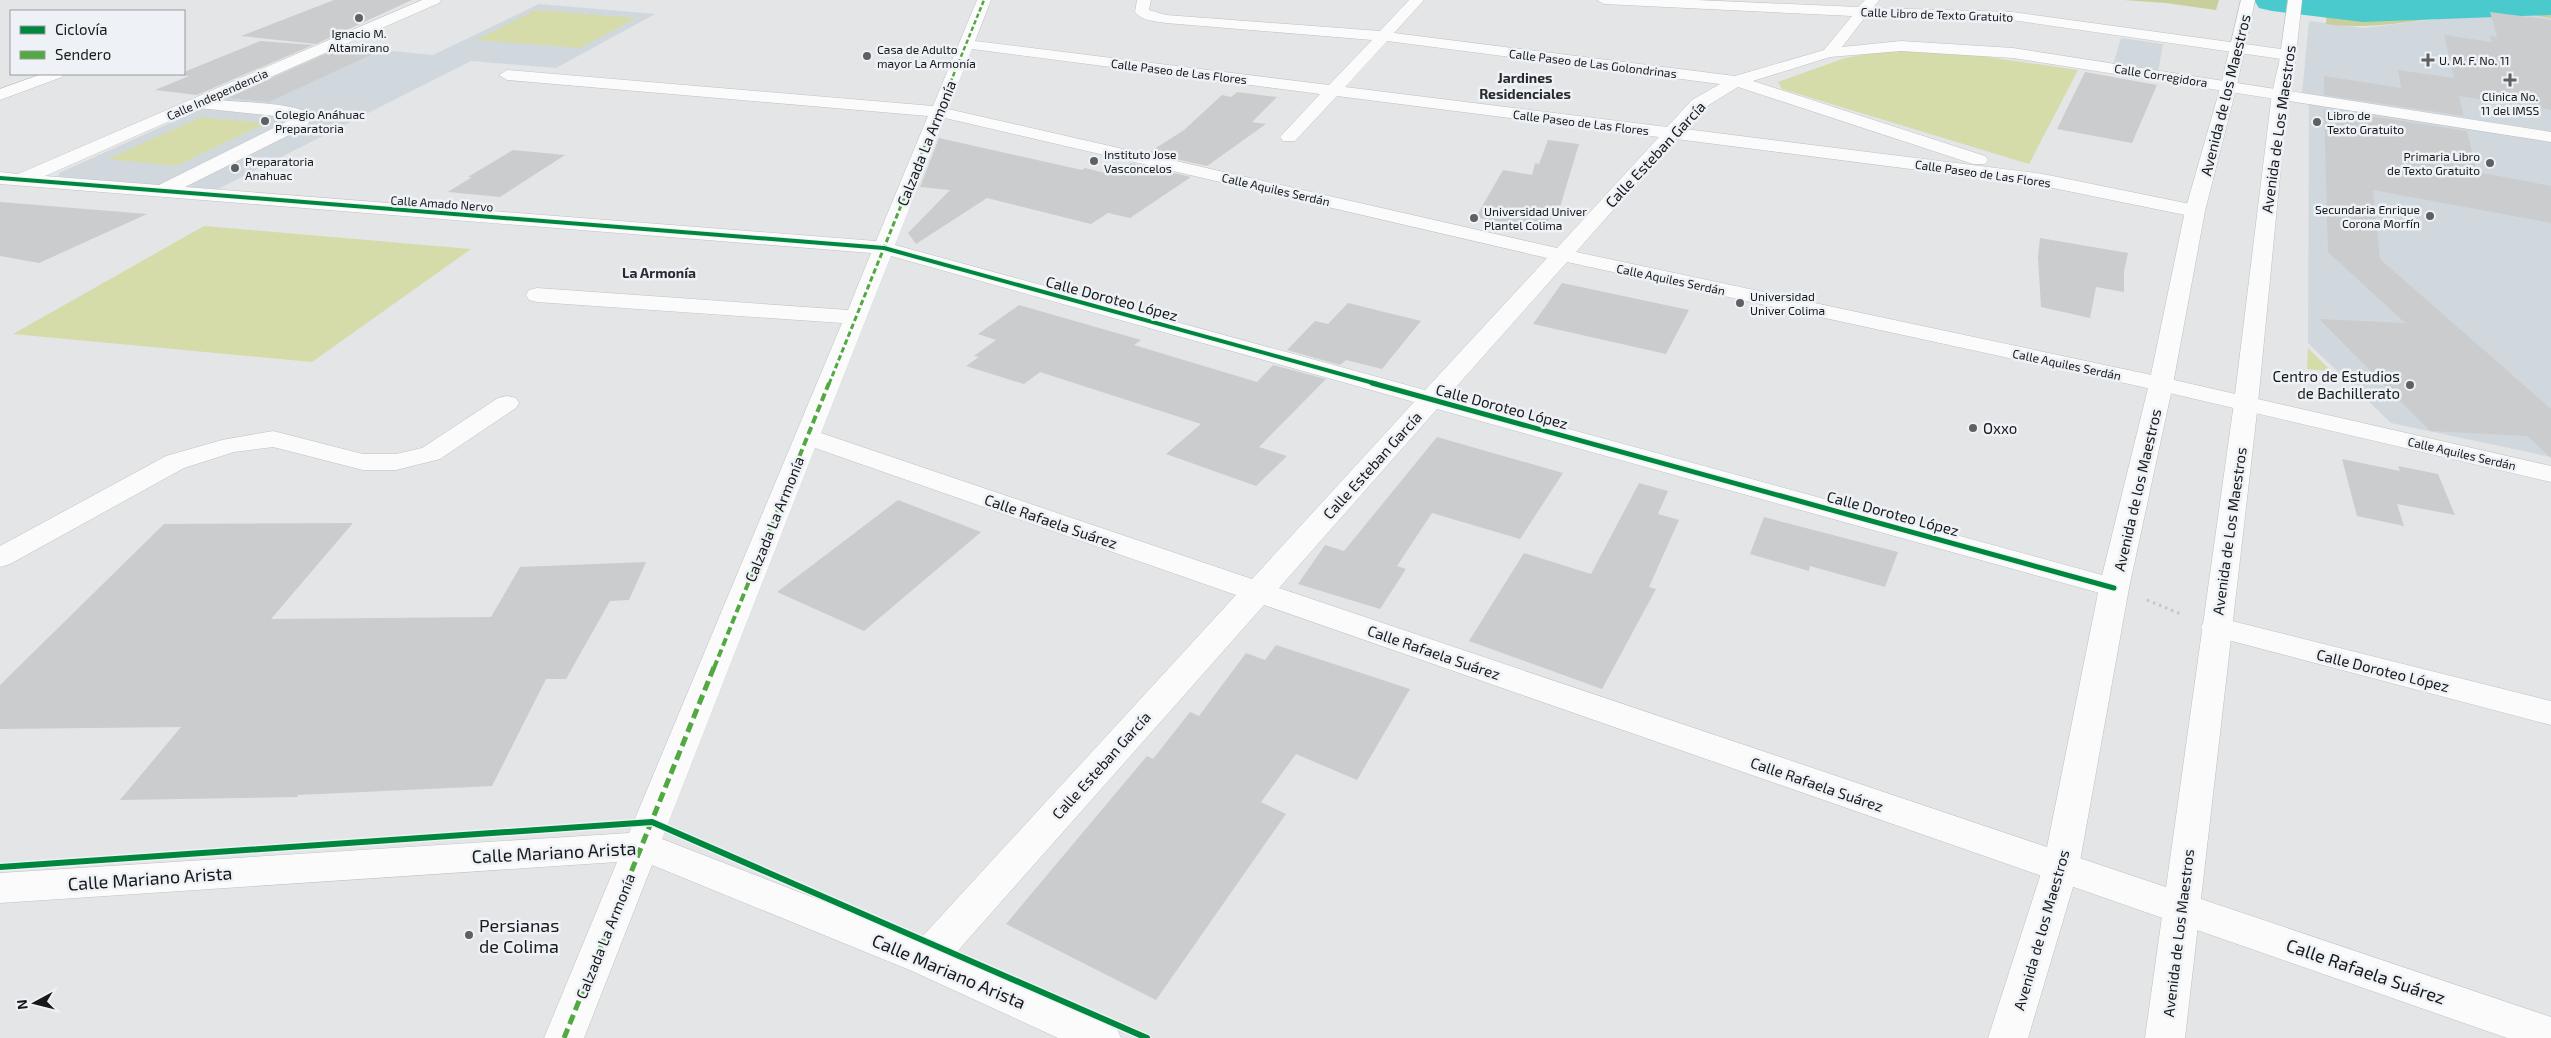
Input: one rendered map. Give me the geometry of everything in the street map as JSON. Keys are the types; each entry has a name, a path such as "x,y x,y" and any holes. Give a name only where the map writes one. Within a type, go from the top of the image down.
{"street":[{"name":"Calle Independencia","path":"0,189 434,0"},
{"name":"Calzada La Armonía","path":"564,1038 984,0"},
{"name":"Calle Paseo de Las Golondrinas","path":"1144,0 1142,12 1150,16 1166,19 1383,36 1736,82 2043,180"},
{"path":"1289,137 1417,0"},
{"name":"Calle Libro de Texto Gratuito","path":"1604,0 1868,6 2012,16 2288,55"},
{"path":"1829,53 1868,6"},
{"name":"Avenida de los Maestros","path":"2008,1038 2062,867 2114,588 2161,384 2195,211 2229,85 2246,8"},
{"name":"Avenida de Los Maestros","path":"2165,1038 2246,403 2280,93 2294,12"},
{"name":"Calle Paseo de Las Flores","path":"966,44 2043,180 2195,211"},
{"name":"Calle Corregidora","path":"1829,53 1901,46 1970,49 2023,54 2551,137"},
{"name":"Calle Esteban García","path":"926,959 1698,104 1736,82 1829,53"},
{"path":"0,95 53,75"},
{"name":"Calle Aquiles Serdán","path":"507,75 939,112 1562,255 2161,384 2551,474"},
{"path":"162,192 301,122 303,116 294,113 197,103"},
{"name":"Calle Amado Nervo","path":"0,178 884,248"},
{"name":"Calle Doroteo López","path":"884,248 2114,588"},
{"path":"537,294 856,317"},
{"path":"0,558 175,462 231,445 274,439 363,462 396,462 430,454 507,403"},
{"name":"Calle Rafaela Suárez","path":"807,438 2551,1035"},
{"name":"Calle Doroteo López","path":"2216,627 2551,713"},
{"name":"Calle Mariano Arista","path":"0,888 642,846 926,959 1101,1038"}],"path":[{"path":"2114,588 2216,627"}],"shaded area":[{"name":"Colegio Anáhuac Preparatoria","path":"539,4 655,14 556,68 471,61 216,190 59,179 59,173 341,46 433,55"},
{"name":"U. M. F. No. 11","path":"2502,11 2551,18 2551,132 2302,93 2309,21 2364,28"},
{"path":"2121,38 2163,44 2158,72 2113,65"},
{"path":"2309,102 2551,142 2551,457 2391,423 2308,343"}],"green space":[{"path":"2124,0 2219,0 2216,10 2166,3"},
{"path":"2328,0 2551,0 2551,18 2501,12 2457,15 2392,24 2348,26 2326,24"},
{"path":"536,10 636,18 580,48 476,40"},
{"path":"1888,50 1960,53 2078,70 2029,164 1782,89 1778,82 1845,58"},
{"path":"201,117 266,123 176,166 108,159"},
{"path":"204,226 471,249 312,362 13,334"},
{"path":"2308,348 2331,371 2307,369"}],"building":[{"path":"334,0 412,0 316,44 241,36"},
{"path":"2490,12 2551,20 2551,110 2459,96 2464,116 2324,95 2324,76 2401,88 2398,70 2454,78 2444,35 2492,42 2490,36 2497,37"},
{"path":"260,41 313,45 197,95 155,90 189,76 183,75 185,75 185,72"},
{"path":"342,47 379,51 269,102 228,98"},
{"path":"2085,72 2157,85 2132,143 2057,129"},
{"path":"1237,92 1277,97 1252,122 1266,124 1207,166 1148,153 1184,130 1222,95 1231,97"},
{"path":"2324,109 2467,131 2477,172 2551,186 2551,223 2373,190 2380,259 2551,409 2551,458 2527,436 2430,431 2319,319 2405,323 2328,252"},
{"path":"939,138 1082,170 1085,168 1113,175 1131,163 1191,177 1130,218 1108,213 1091,224 987,198 916,244 908,233 950,190 920,187"},
{"path":"1548,140 1579,144 1560,207 1539,231 1476,217 1503,170 1532,175 1535,163 1539,164"},
{"path":"513,150 565,155 500,197 448,192 472,177 468,177"},
{"path":"0,202 147,214 39,263 0,256"},
{"path":"2040,238 2128,253 2124,271 2124,292 2096,287 2090,318 2041,307 2038,257"},
{"path":"1562,283 1689,310 1666,354 1533,324"},
{"path":"1348,303 1421,321 1382,369 1346,360 1340,365 1287,350 1315,321 1328,324"},
{"path":"1019,305 1141,340 1134,345 1257,382 1273,365 1326,379 1259,447 1287,456 1256,486 1166,454 1201,424 1040,372 1024,384 966,366 979,357 974,356 996,340 978,334"},
{"path":"1437,437 1563,473 1520,539 1432,513 1397,566 1406,569 1380,609 1298,584 1325,545 1344,551"},
{"path":"2342,459 2400,471 2398,466 2438,474 2455,515 2397,504 2404,526 2357,516"},
{"path":"1639,483 1668,491 1658,514 1679,520 1649,587 1656,589 1602,689 1469,641 1524,553 1591,574"},
{"path":"898,500 981,532 864,631 777,592"},
{"path":"1764,517 1898,552 1885,587 1810,566 1809,571 1750,554"},
{"path":"353,523 271,619 491,617 520,567 646,562 629,600 610,601 566,679 546,679 492,786 298,795 297,797 120,800 181,727 0,729 0,685 164,524"},
{"path":"1276,645 1410,689 1357,780 1296,754 1261,802 1286,814 1156,1000 1006,924 1147,756 1153,759 1190,712 1199,716 1246,653 1265,660"}],"waterway":[{"path":"2272,0 2363,11 2551,4"}],"marked path":[{"path":"564,1038 984,0"}],"cycle path":[{"path":"0,178 884,248 2114,588"},
{"path":"0,867 652,822 1147,1038"}],"place":[{"name":"Ignacio M. Altamirano","path":"359,18"},
{"name":"Casa de Adulto mayor La Armonía","path":"867,56"},
{"name":"U. M. F. No. 11","path":"2428,60"},
{"name":"Clinica No. 11 del IMSS","path":"2510,80"},
{"name":"Colegio Anáhuac Preparatoria","path":"265,121"},
{"name":"Libro de Texto Gratuito","path":"2317,122"},
{"name":"Instituto Jose Vasconcelos","path":"1094,161"},
{"name":"Primaria Libro de Texto Gratuito","path":"2490,163"},
{"name":"Preparatoria Anahuac","path":"235,168"},
{"name":"Secundaria Enrique Corona Morfín","path":"2430,216"},
{"name":"Universidad Univer Plantel Colima","path":"1474,218"},
{"name":"Universidad Univer Colima","path":"1740,303"},
{"name":"Centro de Estudios de Bachillerato","path":"2410,385"},
{"name":"Oxxo","path":"1973,428"},
{"name":"Persianas de Colima","path":"469,935"}],"district":[{"name":"Jardines Residenciales","path":"1525,86"},
{"name":"La Armonía","path":"659,272"}]}
